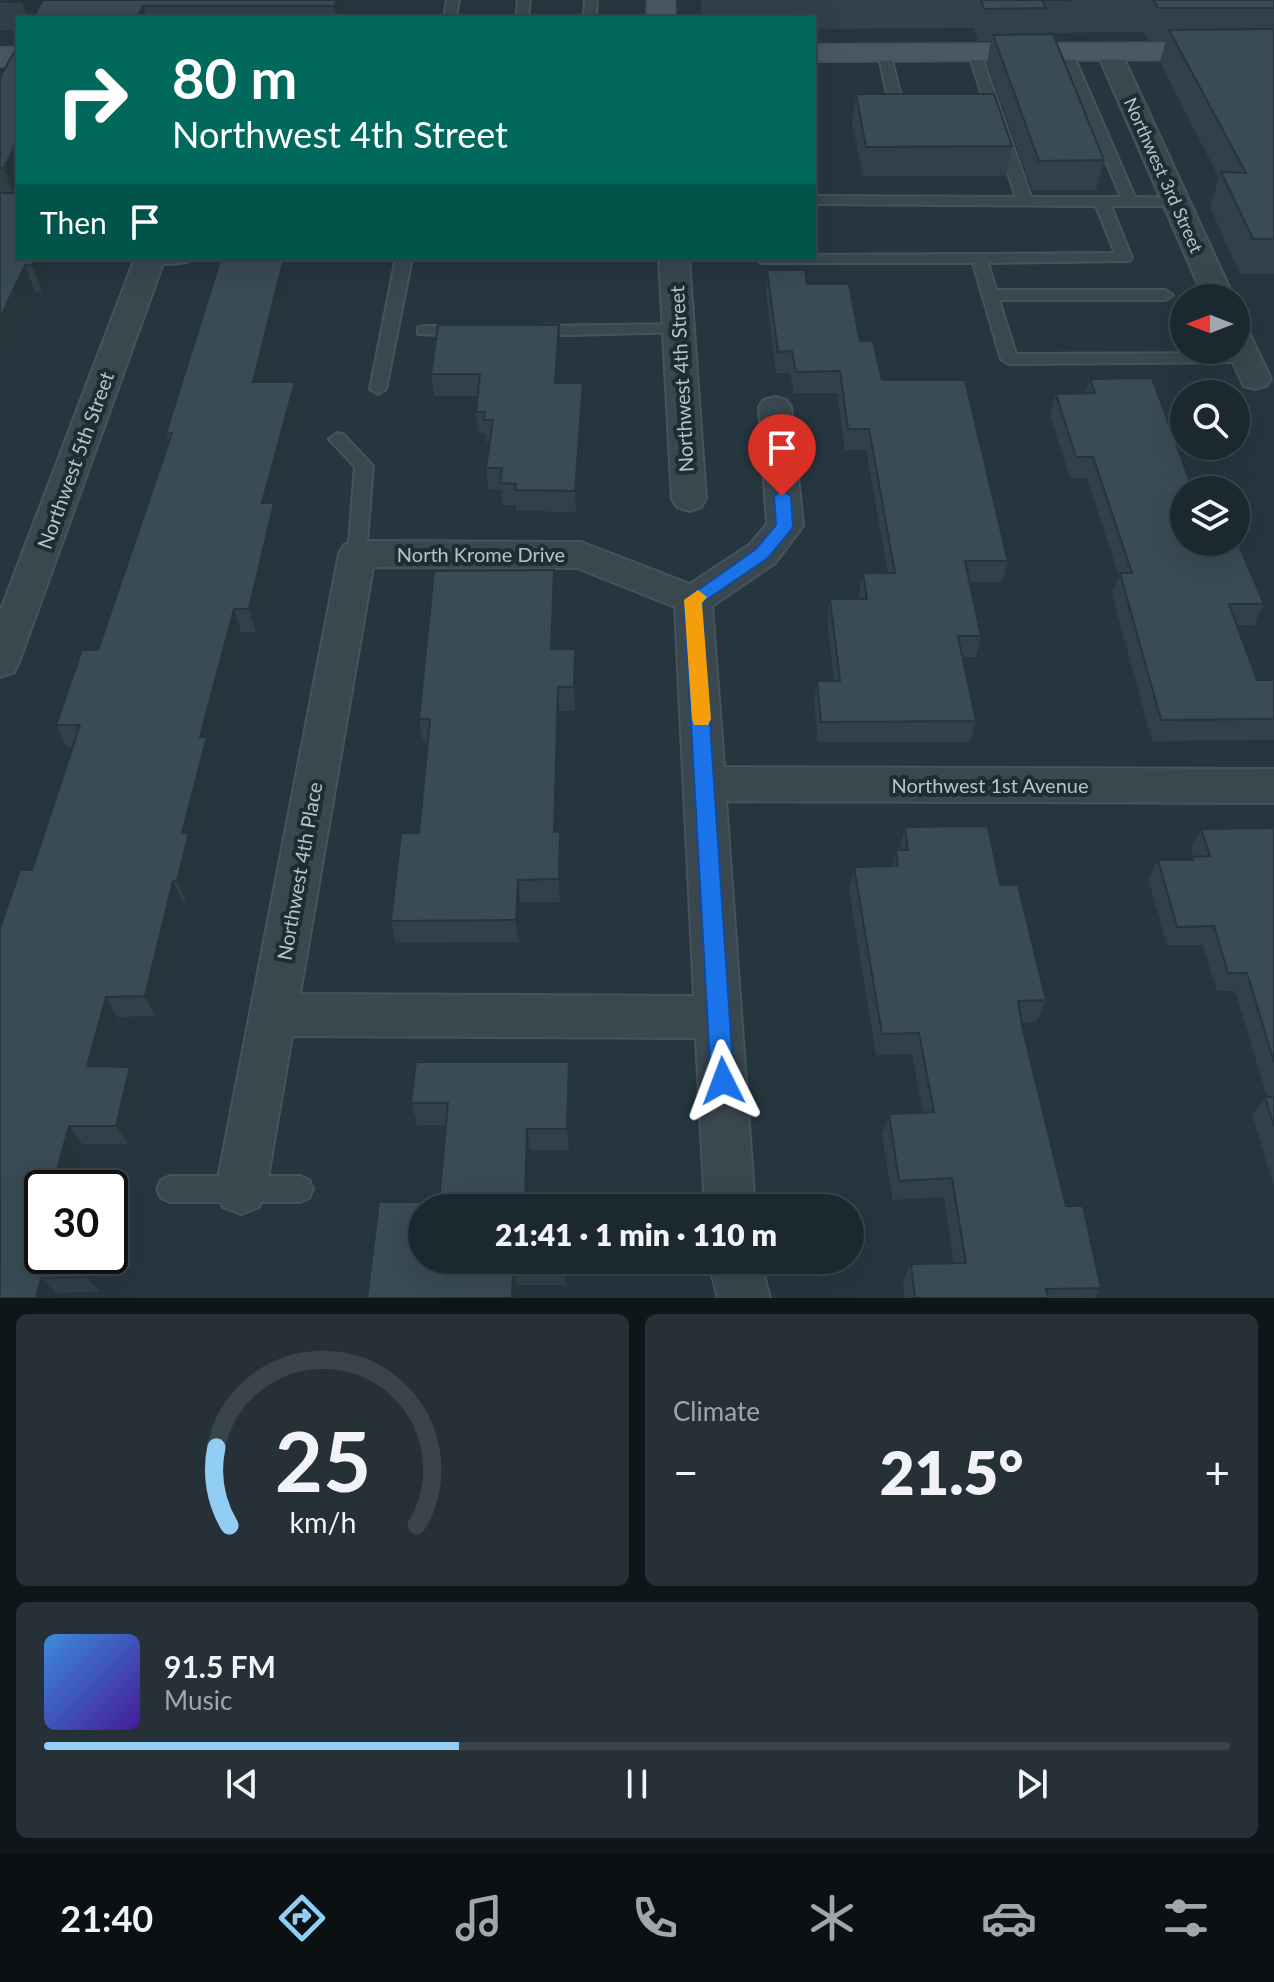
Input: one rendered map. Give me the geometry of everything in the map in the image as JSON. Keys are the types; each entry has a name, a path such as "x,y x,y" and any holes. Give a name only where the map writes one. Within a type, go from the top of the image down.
{"main road":[{"path":"816,53 1274,51"}],"street":[{"name":"Northwest 3rd Street","path":"1109,52 1213,284"},
{"name":"Northwest 5th Street","path":"0,662 149,260"},
{"name":"Northwest 4th Street","path":"674,260 689,499"},
{"path":"729,1194 693,600 762,554 785,526 775,407"},
{"name":"North Krome Drive","path":"357,554 581,555 693,600"},
{"name":"Northwest 4th Place","path":"241,1189 357,554"},
{"name":"Northwest 1st Avenue","path":"706,784 1274,786"},
{"path":"273,1015 719,1017"},
{"path":"738,1274 744,1298"}],"lane":[{"path":"974,52 1025,201"},
{"path":"1066,52 1130,202"},
{"path":"884,53 899,116"},
{"path":"816,200 1176,202"},
{"path":"816,258 1124,258 1102,202"},
{"path":"979,259 1009,359 1253,363"},
{"path":"378,389 404,260"},
{"path":"990,295 1165,295"},
{"path":"520,331 679,329"},
{"path":"424,331 488,331"},
{"path":"338,439 364,466 357,554"},
{"path":"170,1189 300,1189"}],"building":[{"path":"0,0 23,0 0,2"},
{"path":"43,0 336,0 334,6 143,6 138,16 34,16"},
{"path":"981,0 1042,0 1046,8 984,9"},
{"path":"1153,0 1274,0 1274,8 1158,8"},
{"path":"1274,29 1274,239 1253,239 1221,172 1246,173 1169,30"},
{"path":"1053,34 1104,160 1039,161 993,35"},
{"path":"16,49 16,143 4,168 0,168 0,77"},
{"path":"856,94 994,94 1012,146 866,147"},
{"path":"0,193 16,193 16,260 34,260 32,265 25,265 0,318"},
{"path":"220,260 284,260 253,382 295,382 262,503 274,503 249,609 234,609 200,737 207,737 182,833 189,833 177,881 173,881 145,996 106,997 87,1066 130,1067 116,1126 69,1126 57,1170 24,1170 24,1274 88,1274 87,1277 41,1278 36,1298 0,1298 0,928 20,870 32,870 80,725 56,725 82,650 98,650 172,433 166,433"},
{"path":"767,270 805,270 807,284 849,284 860,341 873,341 882,380 965,380 1008,561 965,561 981,636 958,636 976,721 821,722 817,681 840,681 830,599 867,599 863,573 895,573 869,429 848,429 840,371 796,372 792,351 778,352"},
{"path":"438,325 559,325 555,383 583,383 575,491 515,490 516,484 500,483 502,468 486,468 493,420 484,420 485,412 476,412 480,374 431,374"},
{"path":"1152,378 1170,427 1170,460 1182,460 1188,476 1170,476 1170,556 1244,556 1264,604 1229,604 1257,680 1274,680 1274,719 1161,720 1120,573 1132,573 1093,457 1076,457 1056,394 1095,393 1090,379"},
{"path":"554,570 551,649 575,649 574,687 558,687 554,832 560,831 559,879 518,880 516,920 391,921 401,833 419,833 430,719 419,719 434,571"},
{"path":"988,826 1000,885 1018,885 1046,1000 1018,1001 1023,1030 1066,1206 1083,1206 1101,1288 1046,1289 1048,1298 915,1298 911,1264 966,1263 952,1178 899,1181 889,1114 934,1112 919,1033 882,1034 854,867 898,866 896,850 908,850 905,827"},
{"path":"1274,828 1274,1062 1247,973 1228,973 1214,926 1177,927 1158,860 1193,860 1192,857 1210,856 1201,829"},
{"path":"416,1062 569,1062 567,1129 527,1129 525,1194 440,1194 448,1103 411,1103"},
{"path":"1265,1097 1274,1097 1274,1126"},
{"path":"379,1202 408,1202 408,1274 513,1274 512,1298 367,1298"}],"slow traffic":[{"path":"698,597 693,600 701,719"}],"route":[{"path":"723,1081 693,600 762,554 785,526 782,496"}]}
